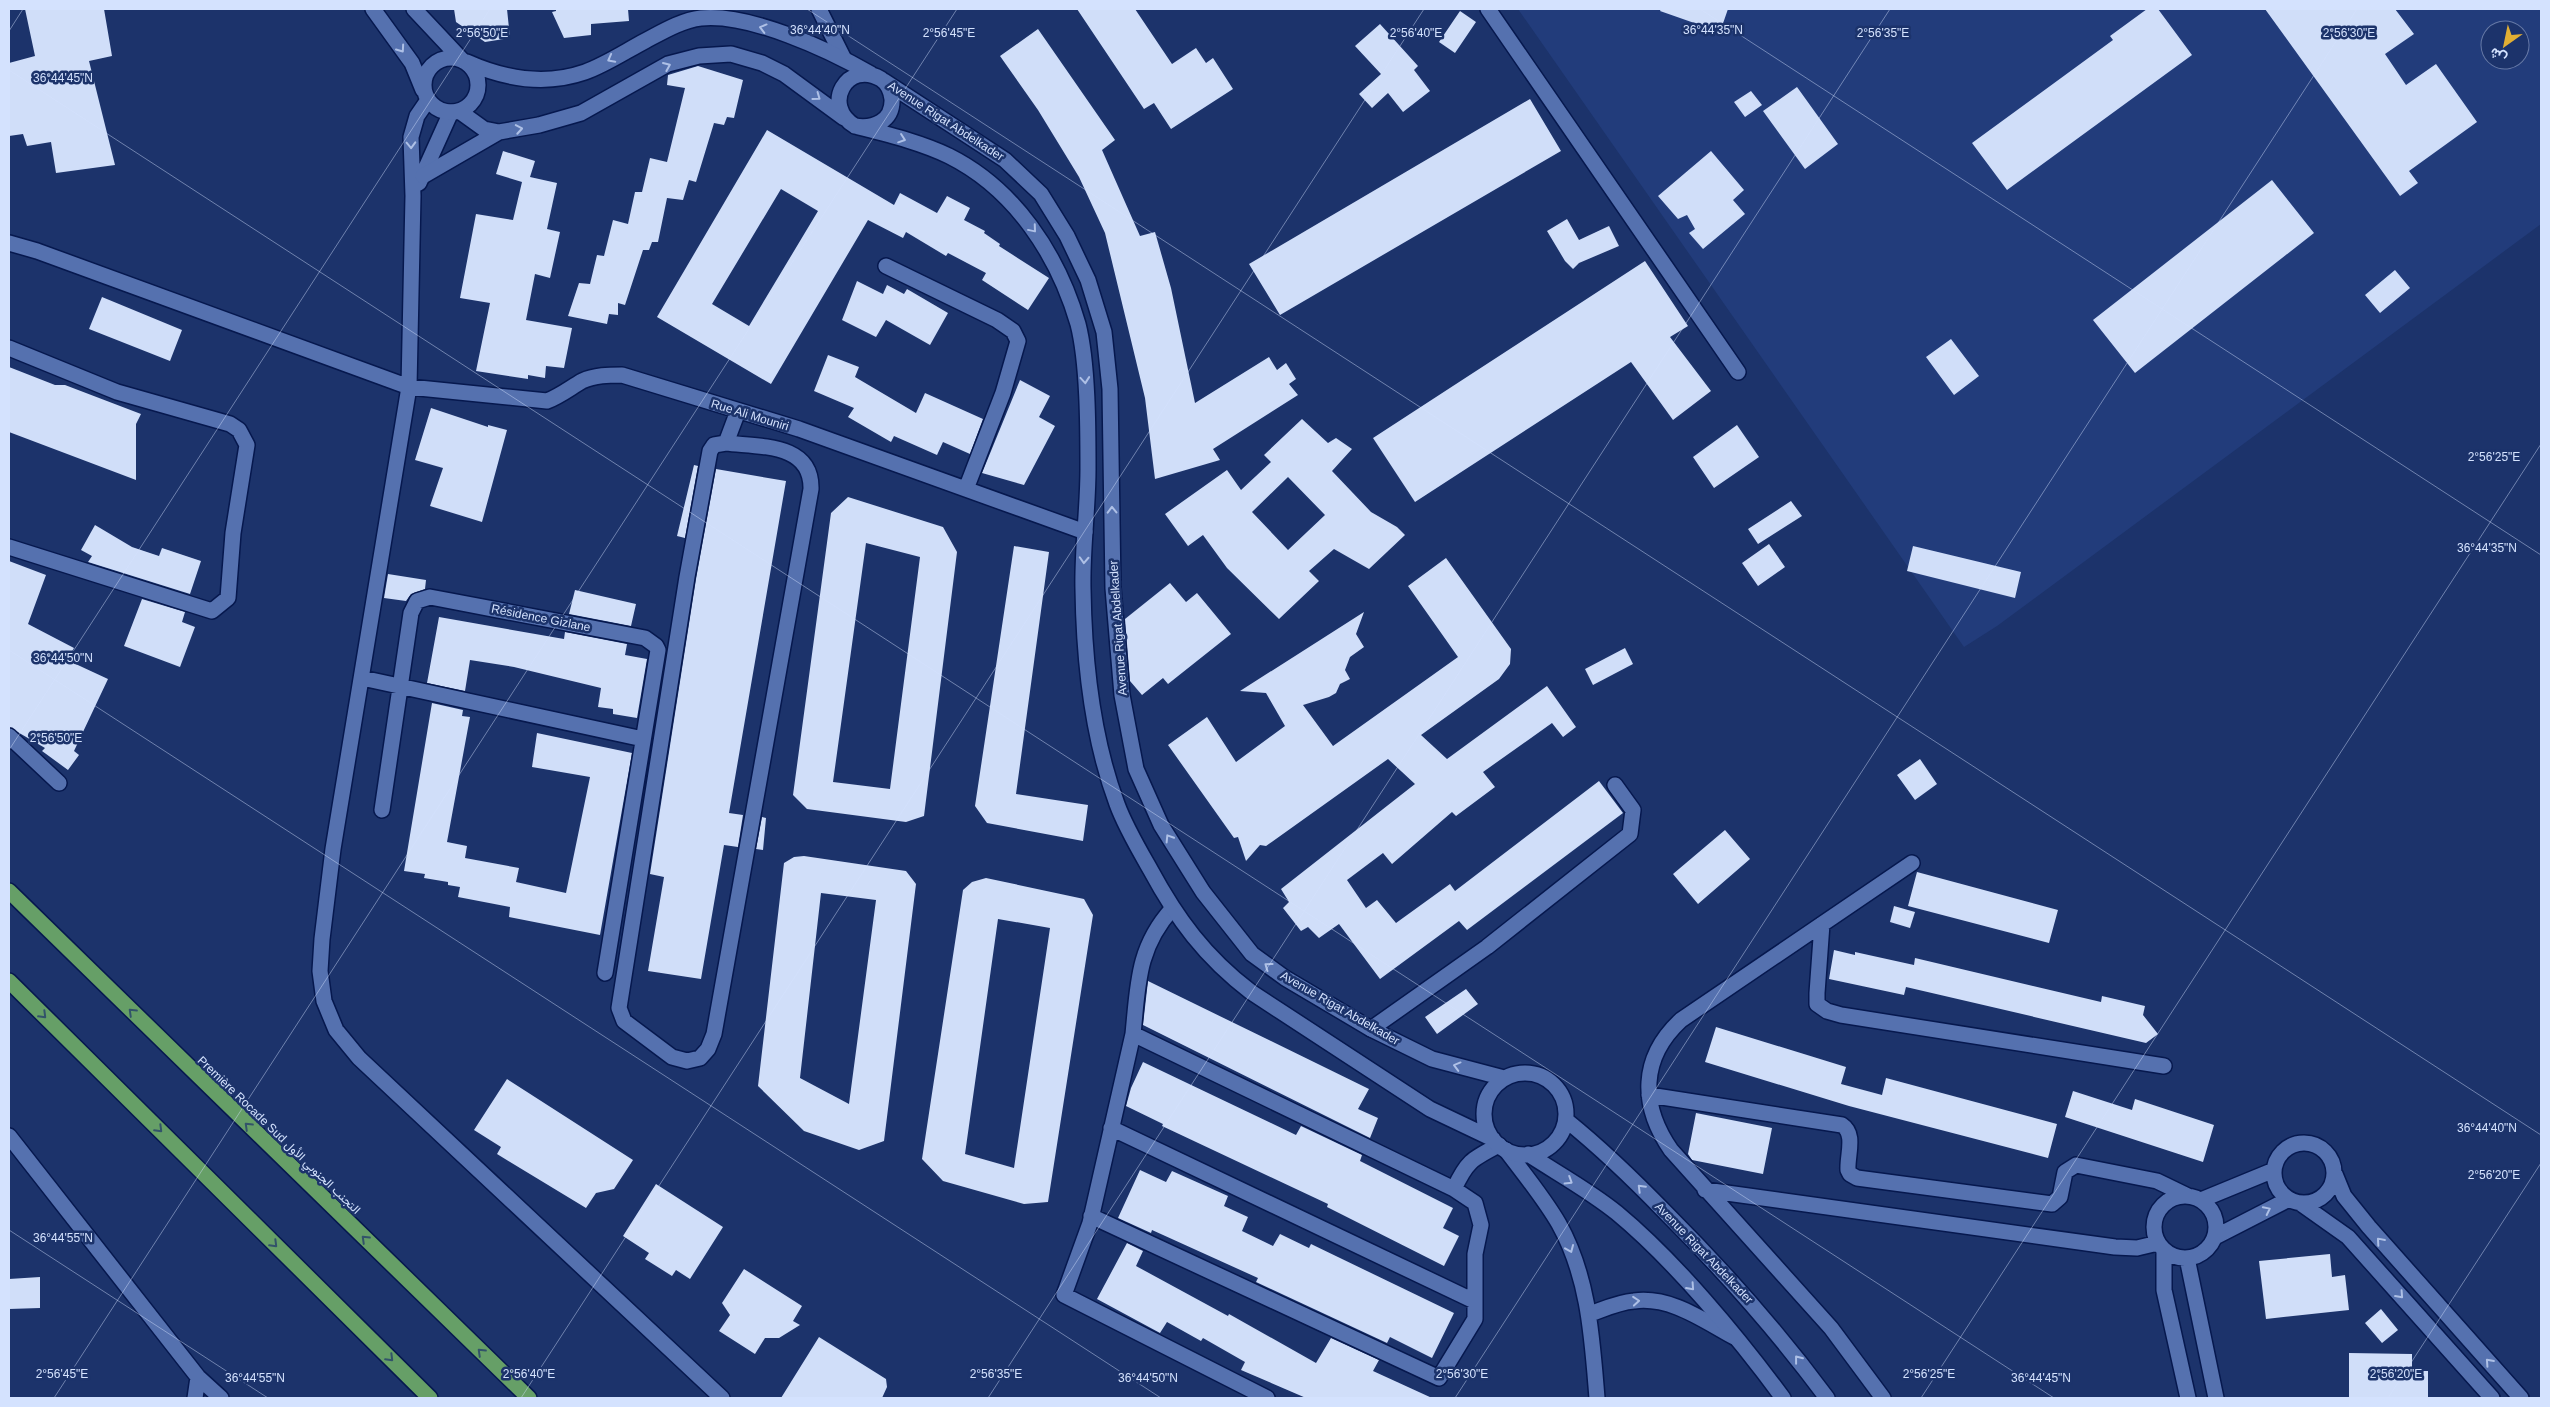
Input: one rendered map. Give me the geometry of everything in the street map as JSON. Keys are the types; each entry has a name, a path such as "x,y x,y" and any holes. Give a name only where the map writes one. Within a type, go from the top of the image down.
{"highway":[{"name":"Première Rocade Sud التجنب الجنوبي الأول","path":"9,891 529,1398"},
{"path":"9,980 430,1398"}],"street":[{"path":"373,9 412,63 426,97 434,107 455,111 484,129 499,132"},
{"path":"413,196 455,111 473,101 478,85 477,76 414,9"},
{"path":"819,9 844,59"},
{"path":"1488,9 1738,372"},
{"name":"Avenue Rigat Abdelkader","path":"464,61 488,72 521,80 554,80 586,72 667,29 698,18 724,17 770,30 844,59 877,77 1005,160 1041,194 1067,236 1088,280 1104,332 1110,389 1113,588 1122,695 1136,769 1161,825 1202,892 1252,954 1285,978 1371,1029 1432,1059 1504,1078"},
{"path":"422,176 499,132 540,125 581,113 668,64 699,56 731,54 762,62 784,74 852,124 897,137 949,156 979,176 1010,201 1039,236 1065,286 1078,327 1086,393 1088,470 1083,587 1086,651 1099,744 1117,804 1172,909 1197,943 1225,972 1251,992 1430,1109 1499,1144 1528,1154 1598,1199 1633,1226 1695,1291 1782,1398"},
{"path":"464,61 444,58 436,61 425,75 426,97 417,116 411,137 413,196 409,387 333,848 320,971 324,1001 336,1030 359,1058 722,1398"},
{"path":"854,76 877,77 892,96 892,106 889,114 875,126 852,124 839,107 841,90 854,76"},
{"name":"Rue Ali Mouniri","path":"9,243 46,254 409,387 547,400 559,396 583,381 603,375 622,374 799,429 1085,532"},
{"path":"886,266 996,320 1013,331 1018,340 1003,393 966,489"},
{"path":"9,348 117,392 230,424 239,430 248,445 233,533 228,598 212,612 9,547"},
{"path":"726,443 738,411"},
{"path":"726,443 786,451 806,466 811,476 811,490 714,1034 708,1049 700,1058 686,1061 672,1057 624,1020 619,1008 687,577 710,451 714,445 726,443"},
{"name":"Résidence Gizlane","path":"382,810 402,686 411,613 417,601 430,597 645,638 656,646 658,650 605,973"},
{"path":"362,678 643,738"},
{"path":"9,736 59,783"},
{"path":"1371,1029 1486,947 1630,834 1633,810 1615,785"},
{"path":"1883,1398 1831,1328 1705,1190 1660,1133 1652,1115 1649,1095 1650,1074 1656,1053 1671,1029 1693,1011 1912,863"},
{"path":"1172,909 1161,922 1147,945 1140,965 1134,1034 1091,1216 1064,1296 1267,1398"},
{"path":"1822,924 1816,993 1817,1004 1827,1011 1841,1015 2164,1066"},
{"path":"1091,1216 1439,1378 1475,1319 1476,1254 1481,1224 1475,1203 1454,1189 1134,1034"},
{"path":"1528,1154 1548,1148 1563,1131 1566,1120 1566,1108 1563,1097 1548,1080 1526,1073 1504,1078 1490,1092 1484,1111 1488,1130 1560,1226 1577,1264 1590,1314 1597,1398"},
{"path":"1649,1095 1842,1125 1849,1132 1850,1137 1848,1170 1850,1174 1857,1178 2052,1204 2060,1196 2065,1172 2076,1165 2157,1181 2194,1198 2212,1212 2216,1229 2215,1237 2204,1252 2187,1258 2171,1256 2161,1247 2115,1247 1705,1190"},
{"name":"Avenue Rigat Abdelkader","path":"1566,1120 1611,1158 1714,1260 1776,1332 1828,1398"},
{"path":"1111,1128 1474,1301"},
{"path":"9,1136 198,1377 221,1398"},
{"path":"2492,1398 2348,1237 2277,1187 2274,1170 2282,1152 2290,1146 2310,1143 2326,1152 2331,1159 2344,1196 2369,1227 2521,1398"},
{"path":"1454,1189 1465,1166 1477,1156 1499,1144"},
{"path":"2188,1398 2164,1290 2161,1247 2154,1224 2156,1214 2169,1200 2194,1198 2274,1170"},
{"path":"2215,1237 2295,1201 2317,1201 2324,1196 2333,1182 2335,1174"},
{"path":"2187,1258 2216,1398"},
{"path":"1590,1314 1634,1301 1663,1302 1677,1307 1734,1337"},
{"path":"195,1398 198,1377"}],"shaded area":[{"path":"1518,9 2541,9 2541,224 1997,626 1964,647"}],"building":[{"path":"25,9 104,9 112,56 89,61 115,165 56,173 51,142 27,146 23,134 9,136 9,63 35,56"},
{"path":"454,9 507,9 510,38 485,42 456,22"},
{"path":"556,9 628,9 629,21 591,24 591,35 564,38 552,12 556,11"},
{"path":"1077,9 1135,9 1172,64 1196,48 1206,63 1213,58 1233,89 1171,129 1154,103 1144,109"},
{"path":"1661,9 1728,9 1720,32 1660,11"},
{"path":"2147,9 2158,9 2192,55 2007,190 1972,143 2113,40 2110,36"},
{"path":"2265,9 2395,9 2414,34 2385,54 2406,85 2436,64 2477,122 2409,171 2418,183 2400,196"},
{"path":"1460,11 1476,22 1455,53 1439,42"},
{"path":"1380,24 1418,66 1414,70 1430,91 1403,112 1388,93 1372,108 1359,94 1381,74 1355,46"},
{"path":"1038,29 1115,140 1102,150 1140,236 1155,232 1171,288 1195,403 1269,357 1277,370 1286,363 1296,379 1289,384 1298,395 1213,449 1220,460 1155,479 1145,398 1105,233 1079,177 1038,110 1000,56"},
{"path":"698,66 743,80 734,118 727,117 724,125 714,123 696,182 689,180 683,200 667,198 658,242 652,242 649,250 643,250 625,305 618,303 618,315 609,314 607,324 568,316 579,283 590,284 597,255 604,256 613,220 628,224 635,192 642,192 650,158 667,162 685,88 667,85 668,75"},
{"path":"1797,87 1838,144 1805,169 1763,111"},
{"path":"1751,91 1762,105 1745,117 1734,102"},
{"path":"1530,99 1561,151 1280,315 1249,264"},
{"path":"767,130 894,205 900,193 937,213 947,196 970,208 964,220 985,231 984,233 1000,244 999,246 1049,278 1028,310 982,280 986,273 948,253 946,256 906,232 903,238 868,220 771,384 657,317","holes":["781,189 818,211 749,326 712,304"]},
{"path":"503,151 535,161 530,177 557,183 547,229 560,232 550,278 535,274 526,320 572,328 564,368 546,366 545,378 528,375 528,379 476,371 490,303 460,298 476,214 513,220 522,182 496,174"},
{"path":"1711,151 1744,190 1733,200 1745,214 1703,249 1689,233 1695,229 1687,215 1678,219 1658,196"},
{"path":"2272,180 2314,233 2135,373 2093,320"},
{"path":"1567,219 1579,240 1609,226 1619,246 1579,263 1573,269 1565,261 1547,231"},
{"path":"1645,261 1688,326 1670,337 1711,391 1673,420 1631,362 1415,502 1373,438"},
{"path":"2395,270 2410,288 2380,313 2365,295"},
{"path":"857,281 883,294 887,285 904,294 907,289 948,313 930,345 886,320 876,337 842,320"},
{"path":"102,297 182,330 170,361 89,329"},
{"path":"1951,339 1979,376 1954,395 1926,357"},
{"path":"828,355 859,367 855,377 916,413 925,393 983,419 970,454 943,442 937,455 894,436 891,442 848,417 854,408 814,391"},
{"path":"9,367 55,385 65,385 141,414 136,424 136,480 9,432"},
{"path":"1020,380 1050,396 1039,417 1055,426 1024,485 982,473"},
{"path":"431,408 488,427 488,425 507,430 482,522 430,506 443,468 415,460"},
{"path":"1302,419 1328,443 1336,438 1352,449 1332,471 1371,512 1397,527 1405,535 1369,569 1334,549 1309,571 1319,581 1279,619 1227,568 1203,535 1188,546 1165,514 1227,470 1241,490 1271,462 1264,455","holes":["1288,477 1325,515 1288,550 1252,512"]},
{"path":"1737,425 1759,457 1714,488 1693,457"},
{"path":"694,465 698,466 685,538 677,536"},
{"path":"716,469 786,481 729,813 743,815 738,847 724,845 701,979 648,971 664,877 650,874 696,579"},
{"path":"848,497 943,527 957,552 924,816 906,822 807,809 793,795 831,513","holes":["866,543 920,557 890,789 833,782"]},
{"path":"1791,501 1802,516 1758,544 1748,529"},
{"path":"95,525 132,547 159,556 162,548 201,561 190,594 88,562 92,556 81,550"},
{"path":"1769,544 1785,567 1758,586 1742,563"},
{"path":"1014,546 1049,552 1016,794 1088,805 1083,841 987,823 975,806"},
{"path":"1913,546 2021,572 2015,598 1907,571"},
{"path":"1446,558 1511,649 1510,664 1499,679 1421,735 1447,759 1547,686 1576,727 1563,737 1552,723 1483,772 1495,787 1456,816 1452,812 1392,864 1383,853 1347,880 1366,908 1377,900 1396,923 1450,884 1455,891 1599,781 1623,813 1467,930 1459,921 1380,979 1339,924 1319,938 1308,927 1301,931 1283,908 1289,902 1281,889 1415,784 1388,759 1266,846 1260,845 1246,861 1238,837 1234,838 1168,745 1207,717 1236,762 1285,726 1266,693 1240,691 1364,612 1356,634 1364,647 1350,657 1345,670 1350,679 1340,684 1336,693 1329,697 1303,705 1333,746 1458,657 1408,586"},
{"path":"9,561 46,575 28,624 74,648 67,660 108,679 74,751 79,755 68,770 42,751 45,748 9,727"},
{"path":"388,574 426,580 425,589 411,594 406,601 384,598"},
{"path":"1170,583 1186,602 1197,593 1231,634 1168,684 1163,678 1142,695 1130,681 1125,619"},
{"path":"575,590 636,604 631,626 569,614"},
{"path":"142,599 185,612 182,622 195,627 180,667 124,646"},
{"path":"439,617 564,639 565,632 627,644 625,655 647,659 637,718 613,714 613,709 598,707 601,688 514,667 470,660 465,691 427,683"},
{"path":"1625,648 1633,664 1593,685 1585,669"},
{"path":"432,703 463,710 462,716 470,717 447,842 467,846 465,858 519,868 516,882 566,893 590,777 532,767 537,733 632,753 600,935 509,917 510,907 458,897 460,887 448,885 448,882 424,878 425,874 404,871"},
{"path":"1920,759 1937,784 1915,800 1897,775"},
{"path":"762,817 766,818 763,850 756,849"},
{"path":"1725,830 1750,859 1698,904 1673,874"},
{"path":"804,856 906,871 916,884 884,1141 859,1150 804,1131 758,1086 784,863 794,857","holes":["821,893 876,900 849,1104 800,1078"]},
{"path":"1917,872 2058,910 2049,943 1908,906"},
{"path":"986,878 1084,899 1093,915 1048,1202 1024,1204 943,1181 922,1159 963,890 972,882","holes":["998,919 1050,928 1014,1168 965,1154"]},
{"path":"1894,906 1915,912 1910,928 1890,922"},
{"path":"1834,950 1855,955 1855,952 1914,965 1915,958 2101,1002 2102,996 2145,1006 2143,1015 2158,1034 2146,1043 1906,987 1904,995 1829,979"},
{"path":"1148,981 1369,1089 1358,1109 1378,1118 1370,1138 1143,1025"},
{"path":"1466,989 1478,1004 1437,1034 1425,1017"},
{"path":"1716,1027 1846,1067 1841,1084 1882,1095 1886,1078 2057,1124 2048,1158 1849,1106 1705,1062"},
{"path":"1143,1062 1296,1135 1301,1126 1362,1155 1360,1161 1453,1208 1443,1228 1459,1236 1444,1266 1327,1207 1328,1204 1162,1126 1163,1124 1126,1106 1131,1088"},
{"path":"507,1079 633,1160 614,1189 596,1193 586,1208 497,1154 501,1147 474,1130"},
{"path":"2073,1091 2132,1110 2135,1099 2214,1125 2203,1162 2065,1117"},
{"path":"1696,1113 1772,1128 1763,1174 1692,1160 1688,1154"},
{"path":"1140,1170 1166,1182 1172,1171 1228,1196 1224,1206 1248,1217 1242,1231 1273,1246 1280,1234 1309,1248 1311,1244 1454,1313 1432,1358 1390,1337 1387,1343 1256,1282 1258,1278 1152,1230 1151,1233 1118,1218"},
{"path":"656,1184 723,1227 690,1279 676,1270 672,1276 645,1259 649,1253 623,1236"},
{"path":"1127,1243 1143,1251 1136,1266 1228,1316 1229,1314 1316,1363 1331,1338 1379,1360 1373,1371 1432,1398 1306,1398 1241,1370 1245,1362 1203,1338 1201,1341 1167,1322 1160,1333 1097,1299"},
{"path":"2330,1254 2332,1277 2345,1275 2349,1310 2266,1319 2259,1261"},
{"path":"744,1269 802,1306 793,1321 800,1325 779,1338 765,1338 755,1354 719,1331 730,1315 722,1303"},
{"path":"40,1277 40,1308 9,1309 9,1279"},
{"path":"2381,1309 2398,1330 2382,1343 2365,1323"},
{"path":"819,1337 886,1379 887,1387 882,1398 781,1398"},
{"path":"2349,1353 2412,1354 2412,1371 2428,1371 2428,1398 2349,1398"}]}
